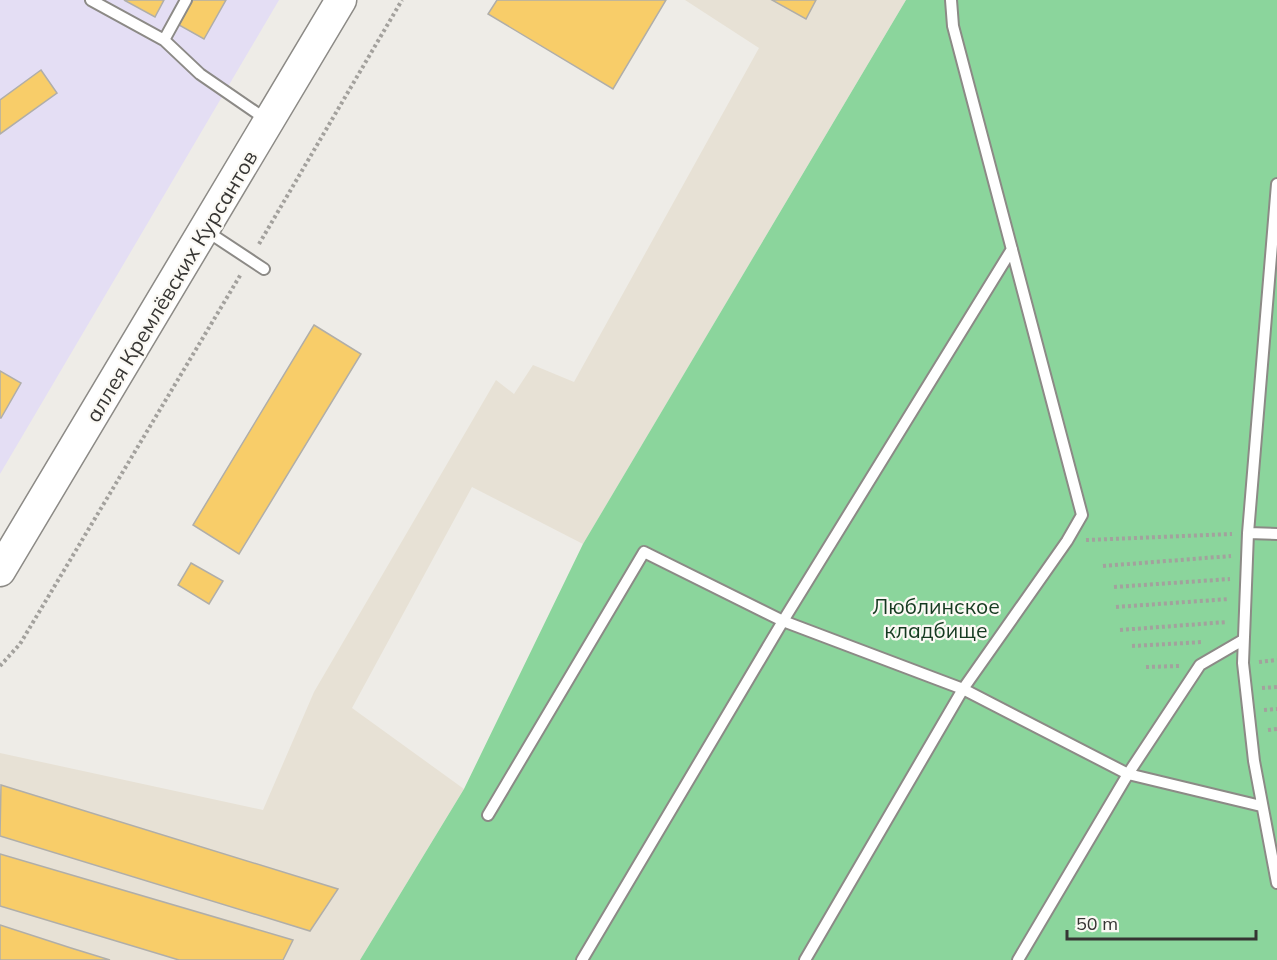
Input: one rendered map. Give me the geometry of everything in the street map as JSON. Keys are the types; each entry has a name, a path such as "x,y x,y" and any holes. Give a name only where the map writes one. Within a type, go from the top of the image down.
{"main road":[{"name":"аллея Кремлёвских Курсантов","path":"0,571 340,0"}],"lane":[{"path":"91,0 164,40 200,75 269,122"},
{"path":"164,40 186,0"},
{"path":"805,960 963,689 1082,515 953,26 951,0"},
{"path":"1277,184 1248,533 1243,640 1250,732 1261,807 1277,883"},
{"path":"204,230 264,269"},
{"path":"582,960 783,621 1012,249"},
{"path":"1248,533 1277,534"},
{"path":"489,815 644,552 783,621 963,689 1128,774 1261,807"},
{"path":"1018,960 1128,774 1200,665 1243,640"}],"path":[{"path":"0,666 20,644 402,0"},
{"path":"1067,540 1248,533"},
{"path":"1103,566 1247,554"},
{"path":"1114,586 1245,578"},
{"path":"1116,607 1246,598"},
{"path":"1120,630 1245,620"},
{"path":"1132,646 1243,640"},
{"path":"1146,668 1200,665"}],"shaded area":[{"path":"0,0 279,0 0,474"},
{"path":"685,0 906,0 583,544 472,487 352,708 464,789 360,960 0,960 0,753 263,810 314,692 496,380 514,394 533,365 574,382 759,48"}],"green space":[{"name":"Люблинское кладбище","path":"906,0 1277,0 1277,960 360,960 464,789 583,544"}],"building":[{"path":"124,0 164,0 155,17"},
{"path":"193,0 226,0 204,39 179,25"},
{"path":"497,0 666,0 613,89 488,14"},
{"path":"772,0 816,0 806,19"},
{"path":"41,70 57,93 0,134 0,100"},
{"path":"314,325 361,354 239,554 193,525"},
{"path":"0,371 21,383 1,418 0,418"},
{"path":"191,563 223,581 209,604 178,585"},
{"path":"1,785 338,889 310,931 0,836"},
{"path":"0,854 293,940 283,960 179,960 0,906"},
{"path":"0,925 71,948 110,960 0,960"}]}
